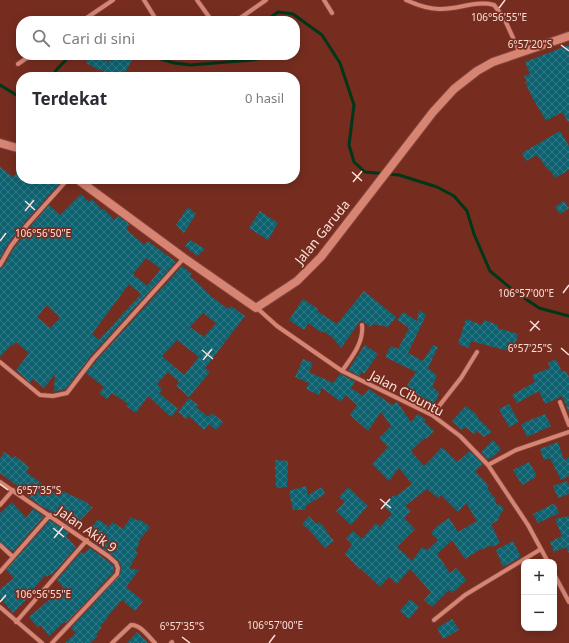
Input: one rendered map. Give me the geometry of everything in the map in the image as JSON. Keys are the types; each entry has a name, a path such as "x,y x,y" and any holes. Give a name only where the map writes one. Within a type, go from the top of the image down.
{"street":[{"path":"89,16 113,0"},
{"path":"144,0 154,16"},
{"path":"197,0 208,16"},
{"path":"324,0 332,13"},
{"path":"406,0 428,8 440,10 481,3 494,5 504,18 520,53"},
{"path":"243,16 264,1"},
{"name":"Jalan Garuda","path":"256,308 297,281 321,257 428,118 454,88 477,71 493,62 569,36"},
{"path":"18,64 24,60"},
{"path":"0,143 16,148"},
{"path":"0,265 11,246 27,225 64,184"},
{"path":"84,184 184,258 256,308"},
{"path":"0,362 40,395 54,396 67,393 93,359 184,258"},
{"name":"Jalan Cibuntu","path":"256,308 277,326 342,371 432,415 460,436 488,465 528,525 546,559"},
{"path":"342,371 359,343 363,332 362,325"},
{"path":"432,415 461,378 477,352"},
{"path":"560,402 569,425"},
{"path":"488,465 516,450 569,432"},
{"name":"Jalan Akik 9","path":"0,482 87,540 113,559 118,568 117,574 52,643"},
{"path":"0,505 13,490"},
{"path":"0,572 50,515"},
{"path":"16,622 87,540"},
{"path":"0,546 13,557"},
{"path":"434,620 465,595 541,549"},
{"path":"557,580 569,602"},
{"path":"0,607 42,643"},
{"path":"112,643 133,624 139,627 155,643"}],"building":[{"path":"569,45 569,123 562,112 546,121 525,82 527,81 524,76 530,74 525,62"},
{"path":"88,60 105,60 108,62 109,60 132,61 125,72 105,72 86,63"},
{"path":"560,131 569,146 569,170 555,178 537,155 526,161 522,153"},
{"path":"0,167 13,177 16,173 16,184 59,184 24,223 8,244 0,258"},
{"path":"81,194 89,202 92,199 114,220 118,216 128,223 129,225 126,229 144,245 148,241 176,262 90,357 65,390 54,391 55,374 44,388 33,379 30,383 16,370 29,353 16,342 13,346 12,344 0,357 0,268 3,267 14,248 49,205 60,215","holes":["146,258 161,269 147,286 133,274","129,284 141,294 99,340 92,334","47,305 60,318 50,328 37,317"]},
{"path":"564,201 569,208 560,214 555,207"},
{"path":"188,207 196,214 184,233 176,225"},
{"path":"260,211 278,223 268,240 249,228"},
{"path":"190,240 205,249 197,256 185,246"},
{"path":"182,266 192,274 190,276 212,297 228,309 231,306 245,316 205,368 210,372 189,397 176,386 179,382 168,372 157,384 162,389 159,393 178,409 171,417 148,396 136,413 126,406 128,404 112,393 107,399 99,393 104,387 86,373","holes":["203,313 216,323 204,337 190,327","177,340 199,357 184,375 162,356"]},
{"path":"364,291 396,317 388,327 373,324 370,327 361,320 341,348 333,338 323,331 322,333 308,323 304,330 289,320 303,299 318,309 317,311 337,324"},
{"path":"419,310 426,315 408,353 423,361 433,345 438,347 428,368 437,376 432,386 439,393 433,408 406,387 416,372 385,357 391,346 398,349 409,328 397,320 403,312 417,321"},
{"path":"466,319 482,325 484,320 498,325 497,328 518,334 513,352 471,341 469,348 458,344"},
{"path":"365,345 378,354 364,374 362,372 359,376 348,370"},
{"path":"303,359 313,363 309,372 333,383 340,374 355,381 351,388 363,396 369,389 392,405 397,402 411,422 418,414 426,420 424,422 434,431 411,451 424,466 442,447 457,462 470,451 483,464 475,471 489,486 487,488 496,500 497,505 499,504 504,509 498,518 499,520 491,524 500,543 492,547 491,545 481,549 465,559 452,540 437,554 450,573 456,568 467,580 452,593 449,590 432,607 424,600 431,592 410,569 397,584 389,577 380,587 360,568 359,569 345,554 352,544 346,538 353,531 362,539 376,523 380,527 392,514 383,505 394,495 396,496 412,484 399,468 389,481 372,464 388,447 379,438 391,426 381,412 368,431 350,415 357,405 346,395 341,402 322,388 319,395 306,389 309,383 295,377","holes":["427,489 438,498 441,495 458,512 466,503 477,521 458,532 449,518 436,527 431,533 438,540 427,550 422,547 412,561 397,547 415,529 404,518 411,511 405,506"]},
{"path":"556,359 562,372 566,371 569,377 569,412 562,396 545,404 539,391 517,403 512,395 535,382 532,375 550,368 548,363"},
{"path":"189,398 198,405 196,407 208,417 212,413 223,422 216,430 209,424 204,430 189,416 186,419 178,412"},
{"path":"509,404 519,422 509,427 499,409"},
{"path":"466,406 478,416 477,417 492,432 484,437 477,431 474,434 465,427 462,430 452,421"},
{"path":"545,414 551,426 527,437 521,424"},
{"path":"493,440 501,449 488,460 481,452"},
{"path":"558,442 564,460 569,457 569,476 561,480 550,458 544,460 540,449"},
{"path":"4,452 13,458 15,456 29,467 26,472 59,496 62,491 84,501 89,504 88,506 93,507 73,528 52,512 38,504 26,494 27,493 0,473 0,459"},
{"path":"275,460 288,461 287,487 276,488"},
{"path":"529,462 536,474 536,477 522,485 513,470"},
{"path":"567,481 569,486 569,494 558,498 553,486"},
{"path":"306,486 308,495 322,487 325,494 305,506 306,510 293,510 289,491"},
{"path":"348,487 368,506 351,525 336,511 345,502 339,497"},
{"path":"12,502 26,518 33,509 44,516 13,552 0,542 0,513"},
{"path":"555,504 559,513 538,523 533,514"},
{"path":"309,516 316,524 319,522 326,529 325,530 334,541 325,548 302,524"},
{"path":"569,516 569,553 566,547 554,552 550,542 562,536 555,519"},
{"path":"131,517 138,521 139,519 150,527 138,542 140,543 135,551 138,553 129,568 139,570 126,587 143,601 135,611 122,600 100,626 102,627 96,634 98,636 90,643 65,643 76,633 71,628 120,575 121,567 119,561 95,543 99,538 89,531 98,519 109,527 112,522 123,529"},
{"path":"50,520 69,533 66,536 76,547 52,575 50,574 47,577 45,575 28,596 29,597 13,613 0,598 0,589 14,578 6,570"},
{"path":"513,541 521,557 503,567 496,550"},
{"path":"90,548 113,565 114,572 66,623 64,622 49,636 40,625 37,627 29,617 63,587 57,580 81,552 83,554"},
{"path":"410,599 419,607 409,619 400,611"},
{"path":"452,619 459,630 443,639 437,628"},
{"path":"137,632 148,643 127,643"}],"waterway":[{"path":"272,16 278,12 293,14 296,16"},
{"path":"300,19 322,35 340,63 354,105 349,145 354,162 365,172 399,175 437,187 454,196 467,211 474,234 490,271 514,291 539,308 569,316"},
{"path":"55,72 66,60"},
{"path":"165,60 174,63 191,65 252,60"},
{"path":"0,85 16,95"}]}
